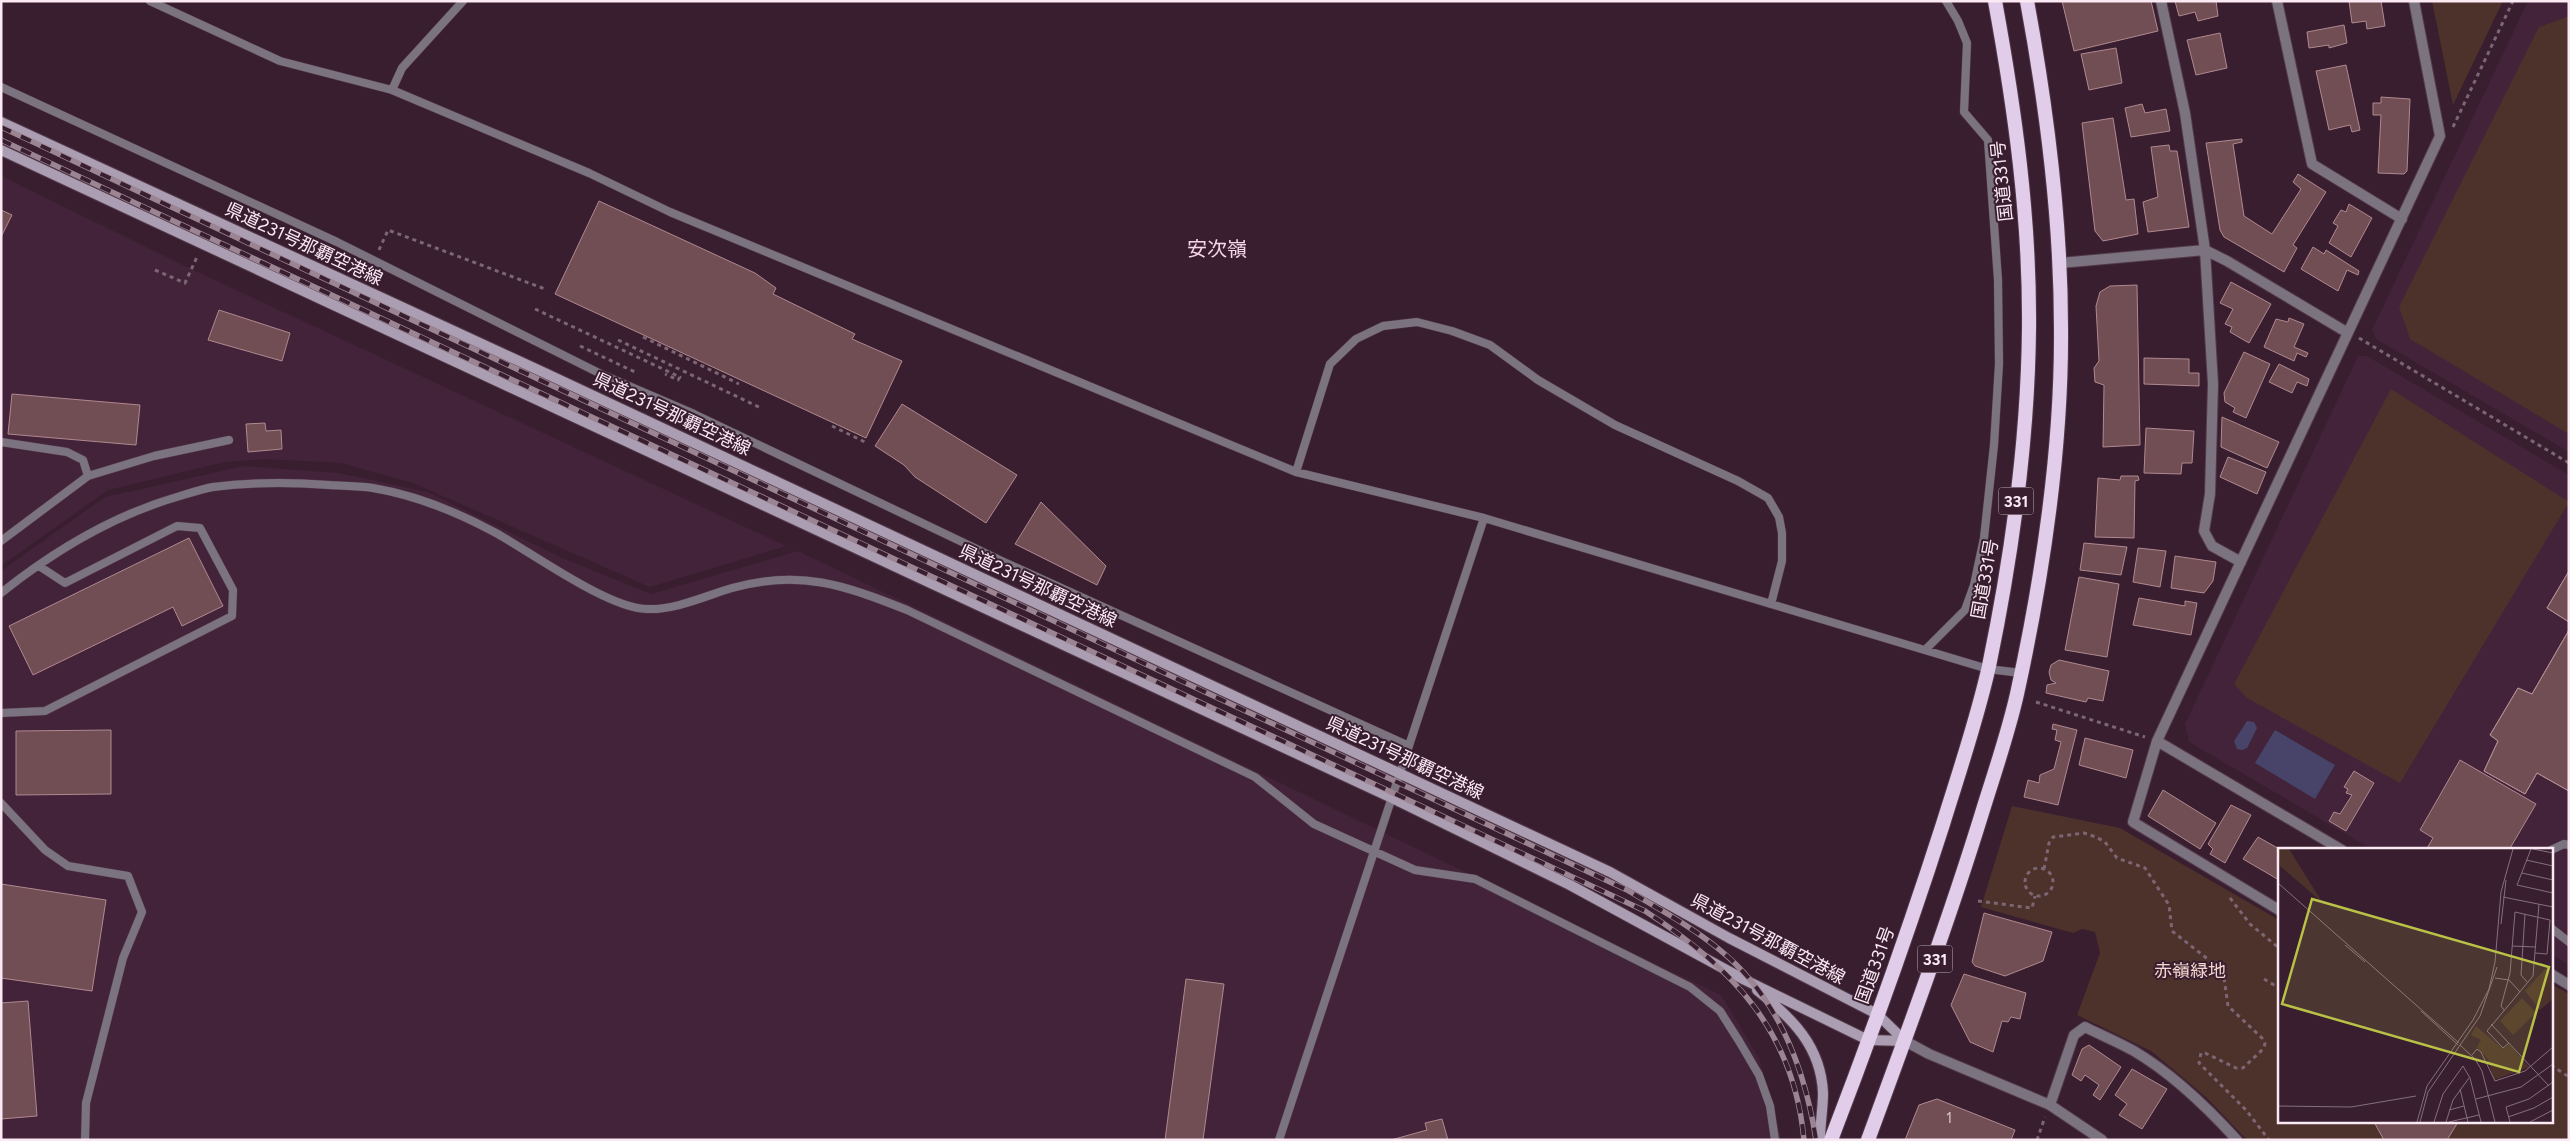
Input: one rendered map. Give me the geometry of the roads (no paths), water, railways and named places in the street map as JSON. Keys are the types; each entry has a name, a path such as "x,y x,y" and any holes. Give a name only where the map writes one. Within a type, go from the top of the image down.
{"highway":[{"name":"国道331号","path":"1831,1140 1929,866 1966,752 1988,669 2013,531 2027,393 2029,328 2028,262 2020,162 2013,105 1995,1"},
{"name":"331","path":"1868,1140 1905,1042 1965,866 2000,753 2021,673 2044,551 2054,472 2060,395 2060,264 2052,166 2027,1"}],"main road":[{"name":"県道231号那覇空港線","path":"1,122 583,390 1610,872 1702,924 1877,1014 1905,1042"},
{"path":"1,150 1392,798 1570,885 1743,979 1868,1040 1905,1042"},
{"path":"1743,979 1793,1020 1815,1055 1821,1077 1823,1095 1820,1140"}],"street":[{"path":"2161,1 2185,113 2205,250 2213,384 2210,494 2204,531 2212,546 2241,562"},
{"path":"2278,1 2312,164 2402,219"},
{"path":"2278,909 2133,822 2157,741 2440,136 2414,1"},
{"path":"2060,264 2205,250 2227,261 2348,333"},
{"path":"2157,741 2339,848"},
{"path":"2552,975 2569,985"},
{"path":"2050,1105 2074,1035 2085,1026 2134,1051 2167,1074 2194,1096 2237,1140"},
{"path":"1905,1042 2050,1105 2102,1140"}],"lane":[{"path":"150,1 280,61 392,90 589,173 670,212 1296,472 1484,518 1988,669 2021,673"},
{"path":"392,90 402,68 463,1"},
{"path":"1926,649 1965,610 1974,585 1984,538 1994,445 1999,364 1998,280 1988,140 1964,112 1967,44 1958,21 1946,1"},
{"path":"1,87 337,242 603,375 694,414 1004,562 1409,746"},
{"path":"1296,472 1330,364 1356,339 1383,326 1417,322 1452,331 1490,344 1538,380 1615,425 1738,481 1768,498 1779,517 1782,533 1782,561 1770,604"},
{"path":"1,541 88,476 154,456 228,440"},
{"path":"1,442 67,452 83,460 88,476"},
{"path":"1,593 67,545 154,503 210,487 288,482 373,488 436,505 494,532 614,602 647,610 679,604 751,584 775,580 812,579 854,589 907,610 1255,777 1314,824 1415,870 1475,879 1690,987 1720,1011 1759,1075 1770,1106 1775,1140"},
{"path":"1278,1140 1484,518"},
{"path":"1,713 45,711 232,616 233,590 200,528 177,526 65,583 39,566"},
{"path":"1,803 45,850 68,866 128,876 142,912 123,958 86,1103 85,1140"},
{"path":"2552,850 2564,844 2569,845"},
{"path":"2552,929 2569,942"}],"railway":[{"path":"1,127 1627,890 1675,919 1720,950 1758,990 1786,1036 1796,1061 1805,1087 1816,1140"},
{"path":"1,140 1645,911 1705,955 1731,979 1753,1006 1772,1034 1787,1066 1798,1101 1804,1140"}],"district":[{"name":"安次嶺","path":"1217,249"}],"park label":[{"name":"赤嶺緑地","path":"2190,971"}]}
